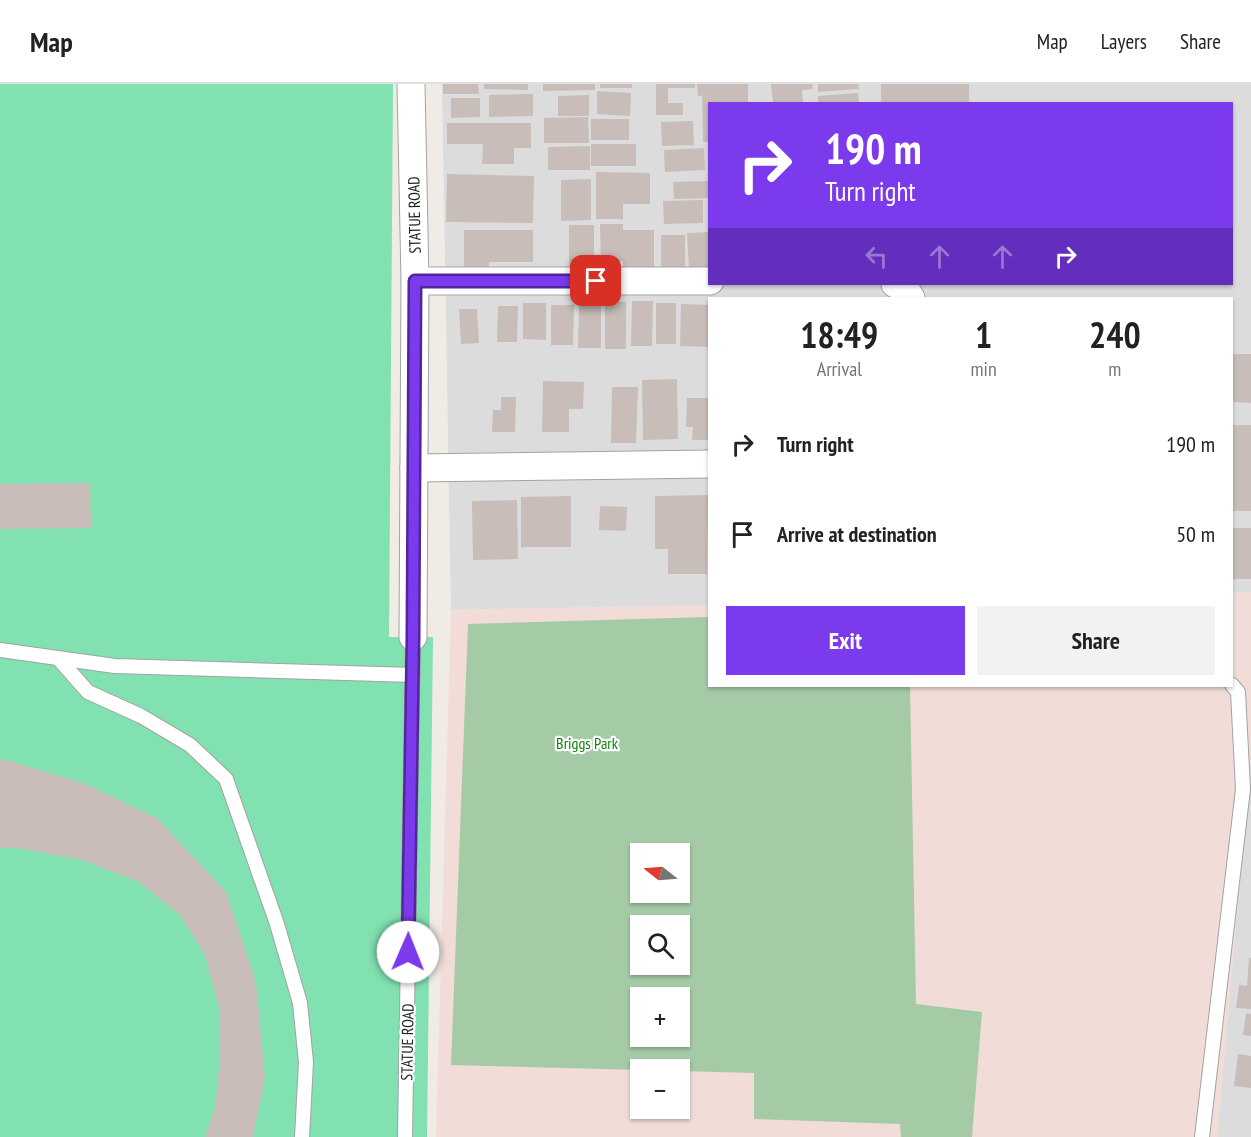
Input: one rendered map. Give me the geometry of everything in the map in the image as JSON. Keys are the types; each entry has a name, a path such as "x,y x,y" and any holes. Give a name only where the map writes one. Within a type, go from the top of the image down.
{"street":[{"name":"STATUE ROAD","path":"411,84 415,281 413,637"},
{"path":"415,281 708,281"},
{"path":"900,285 904,286 910,297"},
{"path":"414,468 708,464"}],"lane":[{"name":"STATUE ROAD","path":"405,1137 413,637"},
{"path":"0,650 115,666 412,675"},
{"path":"58,658 88,692 141,716 190,745 225,779 277,924 300,1003 306,1062 302,1137"},
{"path":"1202,1137 1243,789 1239,692 1233,686"}],"shaded area":[{"path":"442,84 1251,84 1251,592 1233,593 1233,297 708,297 708,605 451,610"},
{"path":"1251,592 1251,756 1217,1137 436,1137 451,610 708,605 708,687 1233,687 1233,593"},
{"path":"1251,756 1251,1137 1217,1137"}],"green space":[{"path":"0,84 393,84 389,637 433,637 427,1137 0,1137"},
{"name":"Briggs Park","path":"708,617 708,687 910,687 916,1004 982,1012 972,1137 901,1137 900,1124 754,1119 754,1073 690,1071 690,1059 630,1059 630,1070 451,1065 468,624"}],"building":[{"path":"443,84 478,84 479,94 443,94"},
{"path":"484,84 528,84 528,90 484,89"},
{"path":"543,84 595,84 595,90 543,91"},
{"path":"600,84 632,84 632,88 600,88"},
{"path":"656,84 695,84 695,88 668,88 668,103 683,103 683,115 656,115"},
{"path":"697,84 748,84 748,102 708,102 708,142 703,142 702,96 698,96"},
{"path":"771,84 812,84 813,89 802,90 803,102 773,102"},
{"path":"818,84 858,84 859,89 818,92"},
{"path":"881,84 969,84 969,102 881,102"},
{"path":"597,91 631,93 630,116 597,114"},
{"path":"858,93 859,102 818,102 818,96"},
{"path":"533,94 533,116 489,117 489,95"},
{"path":"589,95 589,116 558,116 558,96"},
{"path":"451,98 480,98 480,117 451,118"},
{"path":"588,117 589,143 544,143 544,118"},
{"path":"591,119 629,119 629,140 591,140"},
{"path":"693,121 694,145 662,146 661,122"},
{"path":"447,123 531,123 531,148 514,148 514,164 482,164 483,144 447,144"},
{"path":"591,144 636,144 636,166 591,166"},
{"path":"590,146 590,170 548,170 548,147"},
{"path":"704,148 705,170 665,172 664,150"},
{"path":"596,172 650,173 650,204 623,204 623,219 596,219"},
{"path":"447,174 534,176 533,223 446,222"},
{"path":"591,179 591,220 561,221 561,180"},
{"path":"708,181 708,198 674,199 673,182"},
{"path":"703,200 703,223 664,224 663,201"},
{"path":"600,224 623,224 623,230 654,230 654,272 623,272 623,261 616,261 616,270 601,270"},
{"path":"569,225 594,225 594,268 569,268"},
{"path":"464,230 533,230 533,262 489,262 489,270 464,270"},
{"path":"708,232 708,267 689,268 687,233"},
{"path":"661,235 685,235 685,267 661,267"},
{"path":"632,301 653,301 652,346 631,346"},
{"path":"605,302 626,302 626,349 605,349"},
{"path":"523,303 546,303 546,340 523,339"},
{"path":"656,303 676,303 676,344 656,344"},
{"path":"681,304 708,305 708,347 680,346"},
{"path":"551,305 574,305 573,345 551,345"},
{"path":"579,305 601,305 601,348 578,348"},
{"path":"498,306 518,306 517,342 497,342"},
{"path":"459,309 477,309 479,343 461,344"},
{"path":"1233,354 1251,354 1251,403 1233,402"},
{"path":"677,379 678,439 643,440 642,380"},
{"path":"543,381 584,382 583,409 569,409 569,432 542,432"},
{"path":"612,387 638,387 636,443 611,443"},
{"path":"501,397 516,397 515,432 492,432 493,410 501,410"},
{"path":"687,398 708,398 708,440 692,440 693,427 686,427"},
{"path":"1233,425 1251,425 1251,511 1233,511"},
{"path":"90,483 91,528 0,529 0,484"},
{"path":"708,495 707,574 668,574 668,549 655,549 655,496"},
{"path":"571,496 571,547 521,547 521,497"},
{"path":"517,500 518,559 473,560 472,501"},
{"path":"600,506 627,507 626,531 599,530"},
{"path":"1233,528 1251,528 1251,579 1233,579"},
{"path":"0,760 83,783 157,818 226,892 256,982 265,1078 253,1137 205,1137 215,1109 220,1057 219,1008 205,955 180,915 139,882 82,860 17,848 0,848"},
{"path":"1249,958 1251,958 1251,1009 1236,1008 1239,985 1247,986"},
{"path":"1246,1013 1251,1014 1251,1036 1243,1035"},
{"path":"1238,1054 1251,1056 1251,1088 1234,1086"}],"route":[{"path":"408,952 415,281 596,281"}]}
